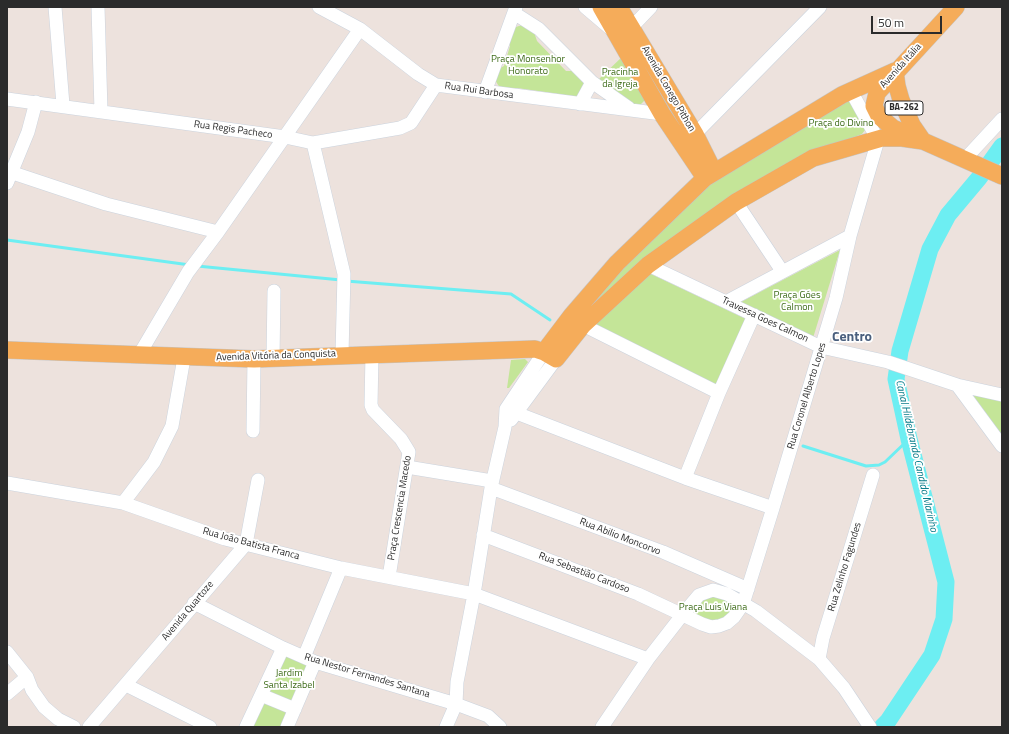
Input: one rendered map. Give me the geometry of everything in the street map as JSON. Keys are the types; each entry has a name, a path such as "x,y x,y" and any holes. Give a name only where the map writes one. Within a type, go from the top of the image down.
{"main road":[{"name":"Avenida Conego Pithon","path":"601,7 624,30 695,134 709,175"},
{"name":"Avenida Conego Pithon","path":"619,7 624,30 662,114 709,175"},
{"name":"Avenida Itália","path":"889,136 884,122 876,112 874,106 877,93 895,71 956,7"},
{"path":"550,355 577,320 617,263 709,175 854,90 895,71"},
{"name":"BA-262","path":"895,71 904,106 923,141"},
{"path":"854,90 877,93 904,106 889,136"},
{"path":"577,320 648,265 736,202 813,158 889,136 923,141 998,174"},
{"name":"Avenida Vitória da Conquista","path":"7,350 184,358 254,359 342,354 535,349 550,355"}],"street":[{"path":"56,7 62,105"},
{"path":"98,7 101,111"},
{"name":"Rua Rui Barbosa","path":"319,7 360,29 418,74 436,85 662,114"},
{"path":"585,7 624,30 651,7"},
{"path":"695,134 820,7"},
{"path":"485,92 515,10 539,29 592,82 630,109"},
{"path":"139,355 188,272 218,232 360,29"},
{"path":"580,104 592,82"},
{"name":"Rua Regis Pacheco","path":"7,99 62,105 284,137 313,143 400,128 411,123 436,85"},
{"path":"854,90 889,136"},
{"path":"36,102 28,132 8,176 106,204 218,232"},
{"path":"971,161 1002,119"},
{"name":"Rua Coronel Alberto Lopes","path":"743,604 836,298 850,236 889,136"},
{"path":"313,143 344,280 342,354"},
{"path":"736,202 782,271"},
{"path":"726,302 850,236"},
{"name":"Travessa Goes Calmon","path":"648,265 821,347 888,362 957,385 1002,395"},
{"path":"273,358 274,292"},
{"path":"685,478 719,393 754,315"},
{"path":"577,320 719,393"},
{"name":"Praça Crescencia Macedo","path":"372,354 371,405 373,410 406,446 409,452 389,577"},
{"path":"446,727 456,704 458,682 474,594 491,485 505,427 512,411 550,355"},
{"path":"123,504 154,462 172,426 184,358"},
{"path":"253,431 254,359"},
{"path":"957,385 1002,446"},
{"path":"512,411 685,478 773,508"},
{"name":"Rua Abilio Moncorvo","path":"407,467 491,485 663,552 748,589"},
{"name":"Rua Zelinho Fagundes","path":"819,659 823,638 873,475"},
{"path":"246,544 258,480"},
{"name":"Rua João Batista Franca","path":"7,483 123,504 226,539 341,568 474,594 648,659"},
{"name":"Rua Sebastião Cardoso","path":"483,535 638,594 683,614"},
{"name":"Avenida Quartoze","path":"89,727 246,544"},
{"path":"287,727 295,709 341,568"},
{"path":"602,727 648,659 683,614 699,595 713,590 727,594 756,611 819,659 844,688 870,727"},
{"name":"Rua Nestor Fernandes Santana","path":"194,603 310,660 456,704 486,722"},
{"path":"683,614 702,624 719,626 727,623 734,617 743,604"},
{"path":"246,727 284,648"},
{"path":"7,652 27,677 32,690 44,707 58,718 74,727"},
{"path":"7,694 27,677"},
{"path":"126,685 210,727"},
{"path":"261,695 295,709"},
{"path":"486,722 500,727"}],"green space":[{"name":"Praça Monsenhor Honorato","path":"522,25 534,32 537,41 566,71 575,71 584,82 584,87 580,95 576,97 562,97 559,94 517,88 513,90 500,88 495,80 500,68 504,66 510,46 508,41 513,28"},
{"name":"Pracinha da Igreja","path":"624,55 645,100 640,105 635,105 598,80"},
{"name":"Praça do Divino","path":"846,101 851,102 865,130 862,134 812,154 587,317 580,310 705,188"},
{"name":"Praça Góes Calmon","path":"840,250 813,338 739,303"},
{"path":"649,273 746,319 716,385 594,325"},
{"path":"525,359 528,362 509,388 507,388 511,360"},
{"path":"972,394 1002,401 1002,436"},
{"name":"Praça Luis Viana","path":"719,596 736,606 725,619 711,621 691,613 702,599"},
{"name":"Jardim Santa Izabel","path":"284,655 310,667 293,704 267,692"},
{"path":"264,701 289,712 282,727 252,727"}],"waterway":[{"name":"Canal Hildebrando Candido Marinho","path":"882,727 888,721 932,655 944,619 946,582 909,439 896,379 900,351 930,249 948,215 979,178 1002,146"},
{"path":"7,240 190,265"},
{"path":"197,266 341,280"},
{"path":"346,281 511,294 550,320"},
{"path":"803,446 866,466 879,465 885,462 909,439"}],"district":[{"name":"Centro","path":"852,338"}]}
